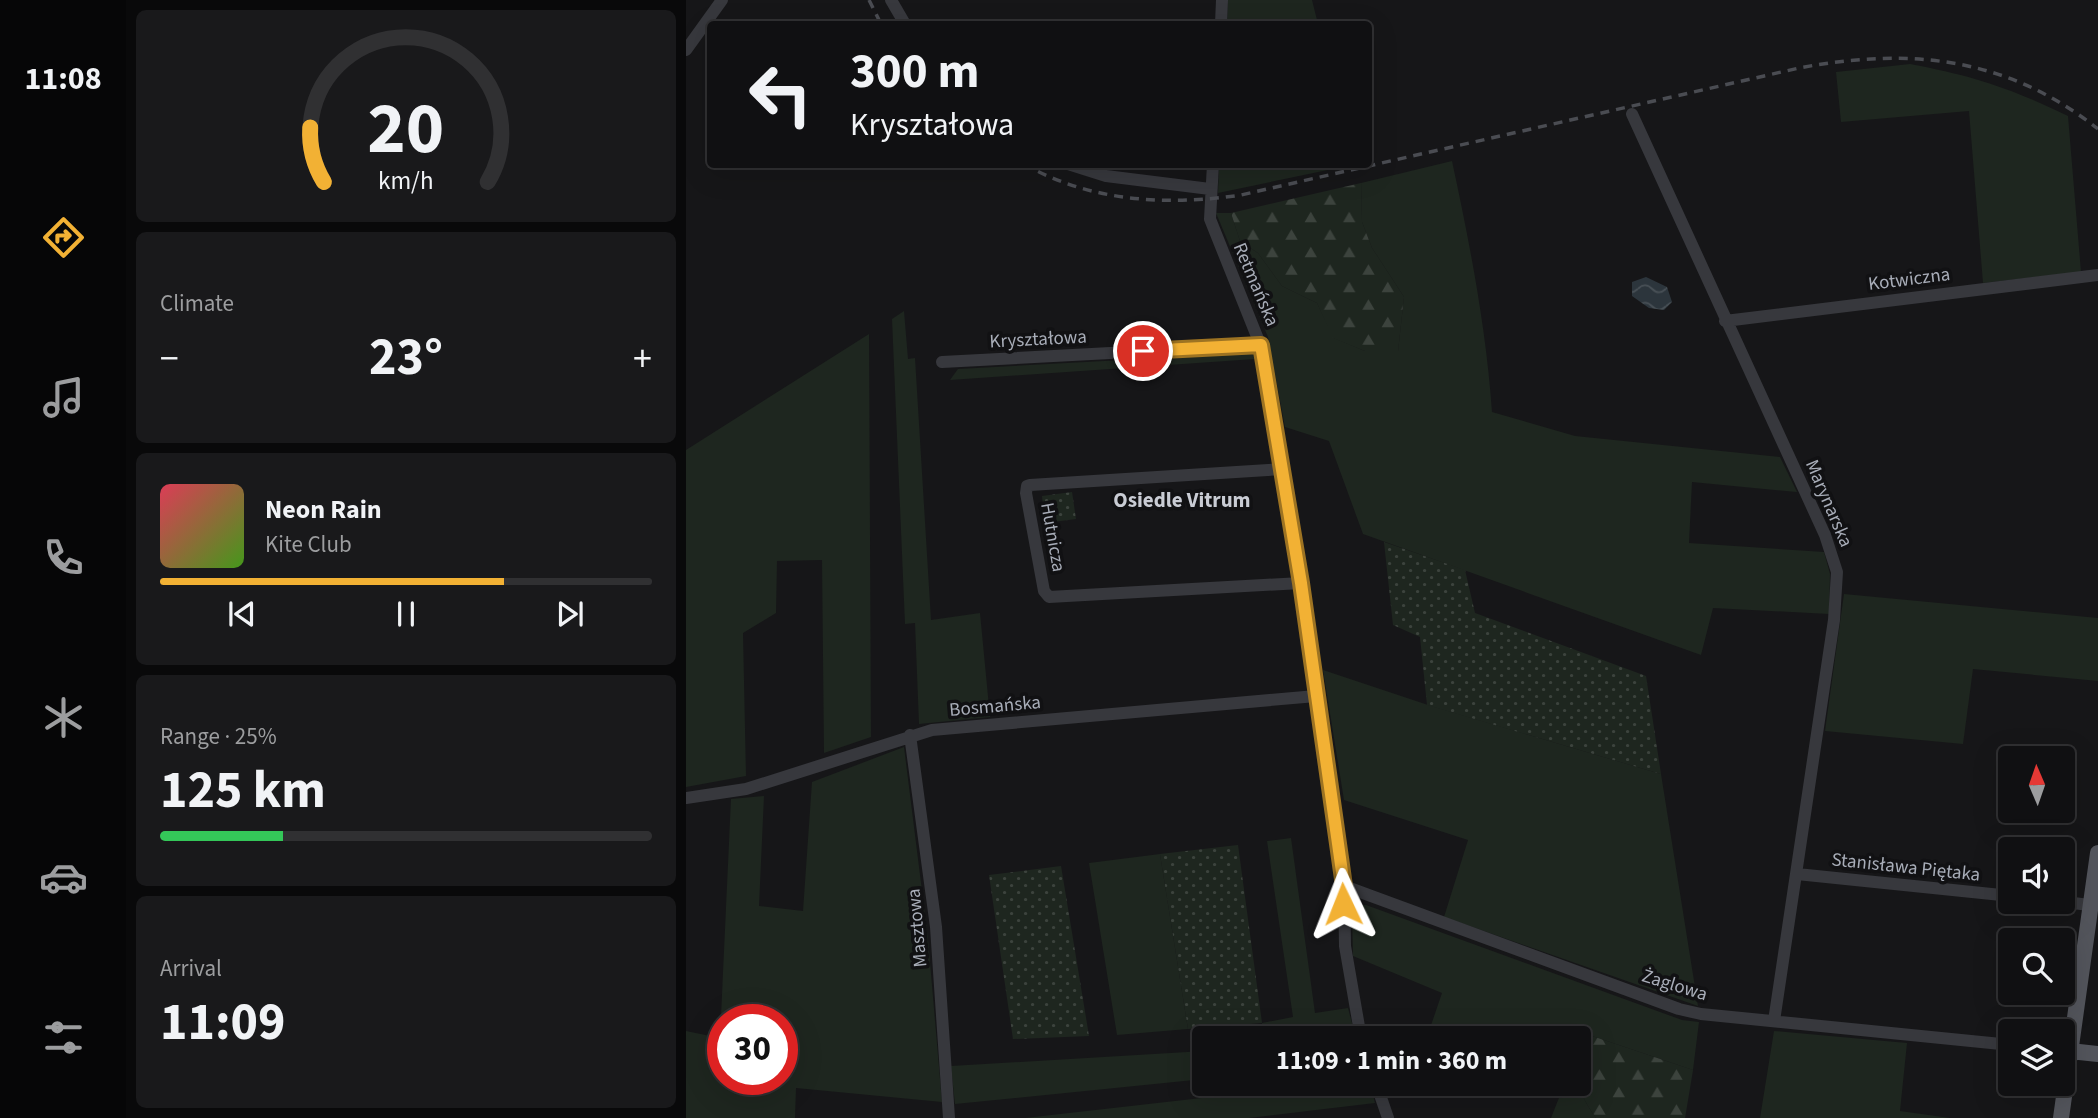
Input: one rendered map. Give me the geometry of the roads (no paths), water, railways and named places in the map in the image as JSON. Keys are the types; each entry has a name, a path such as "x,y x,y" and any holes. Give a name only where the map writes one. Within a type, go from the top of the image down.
{"main road":[{"path":"2072,1019 2098,853"},
{"path":"2075,1052 2098,1054"},
{"path":"2061,1118 2063,1096"}],"street":[{"path":"686,50 722,0"},
{"path":"891,0 903,21"},
{"path":"1221,21 1222,0"},
{"name":"Marynarska","path":"1632,114 1825,535 1837,572 1834,620 1774,1020"},
{"path":"1080,168 1105,176 1210,189"},
{"name":"Retmańska","path":"1213,168 1209,209 1212,228 1261,345 1283,469 1344,886 1345,946 1359,1026"},
{"name":"Kotwiczna","path":"1725,321 2098,275"},
{"name":"Kryształowa","path":"942,362 1261,345"},
{"name":"Hutnicza","path":"1283,469 1030,485 1027,486 1026,493 1044,591 1049,597 1301,583"},
{"name":"Bosmańska","path":"686,798 746,789 910,735 953,727 1316,696"},
{"name":"Masztowa","path":"910,735 933,891 949,1118"},
{"name":"Stanisława Piętaka","path":"1797,874 1998,895"},
{"name":"Żaglowa","path":"1344,886 1678,1009 1701,1014 1998,1044"},
{"path":"2075,903 2089,905"},
{"path":"1380,1096 1388,1118"}],"water":[{"path":"1646,277 1667,287 1672,302 1664,310 1649,308 1632,296 1632,282"}],"railway":[{"path":"869,0 880,21"},
{"path":"1372,165 1799,68 1880,59 1918,59 1993,73 2028,86 2064,105 2098,129"},
{"path":"1032,168 1049,177 1102,193 1158,200 1241,195 1360,168"}],"district":[{"name":"Osiedle Vitrum","path":"1182,500"}]}
